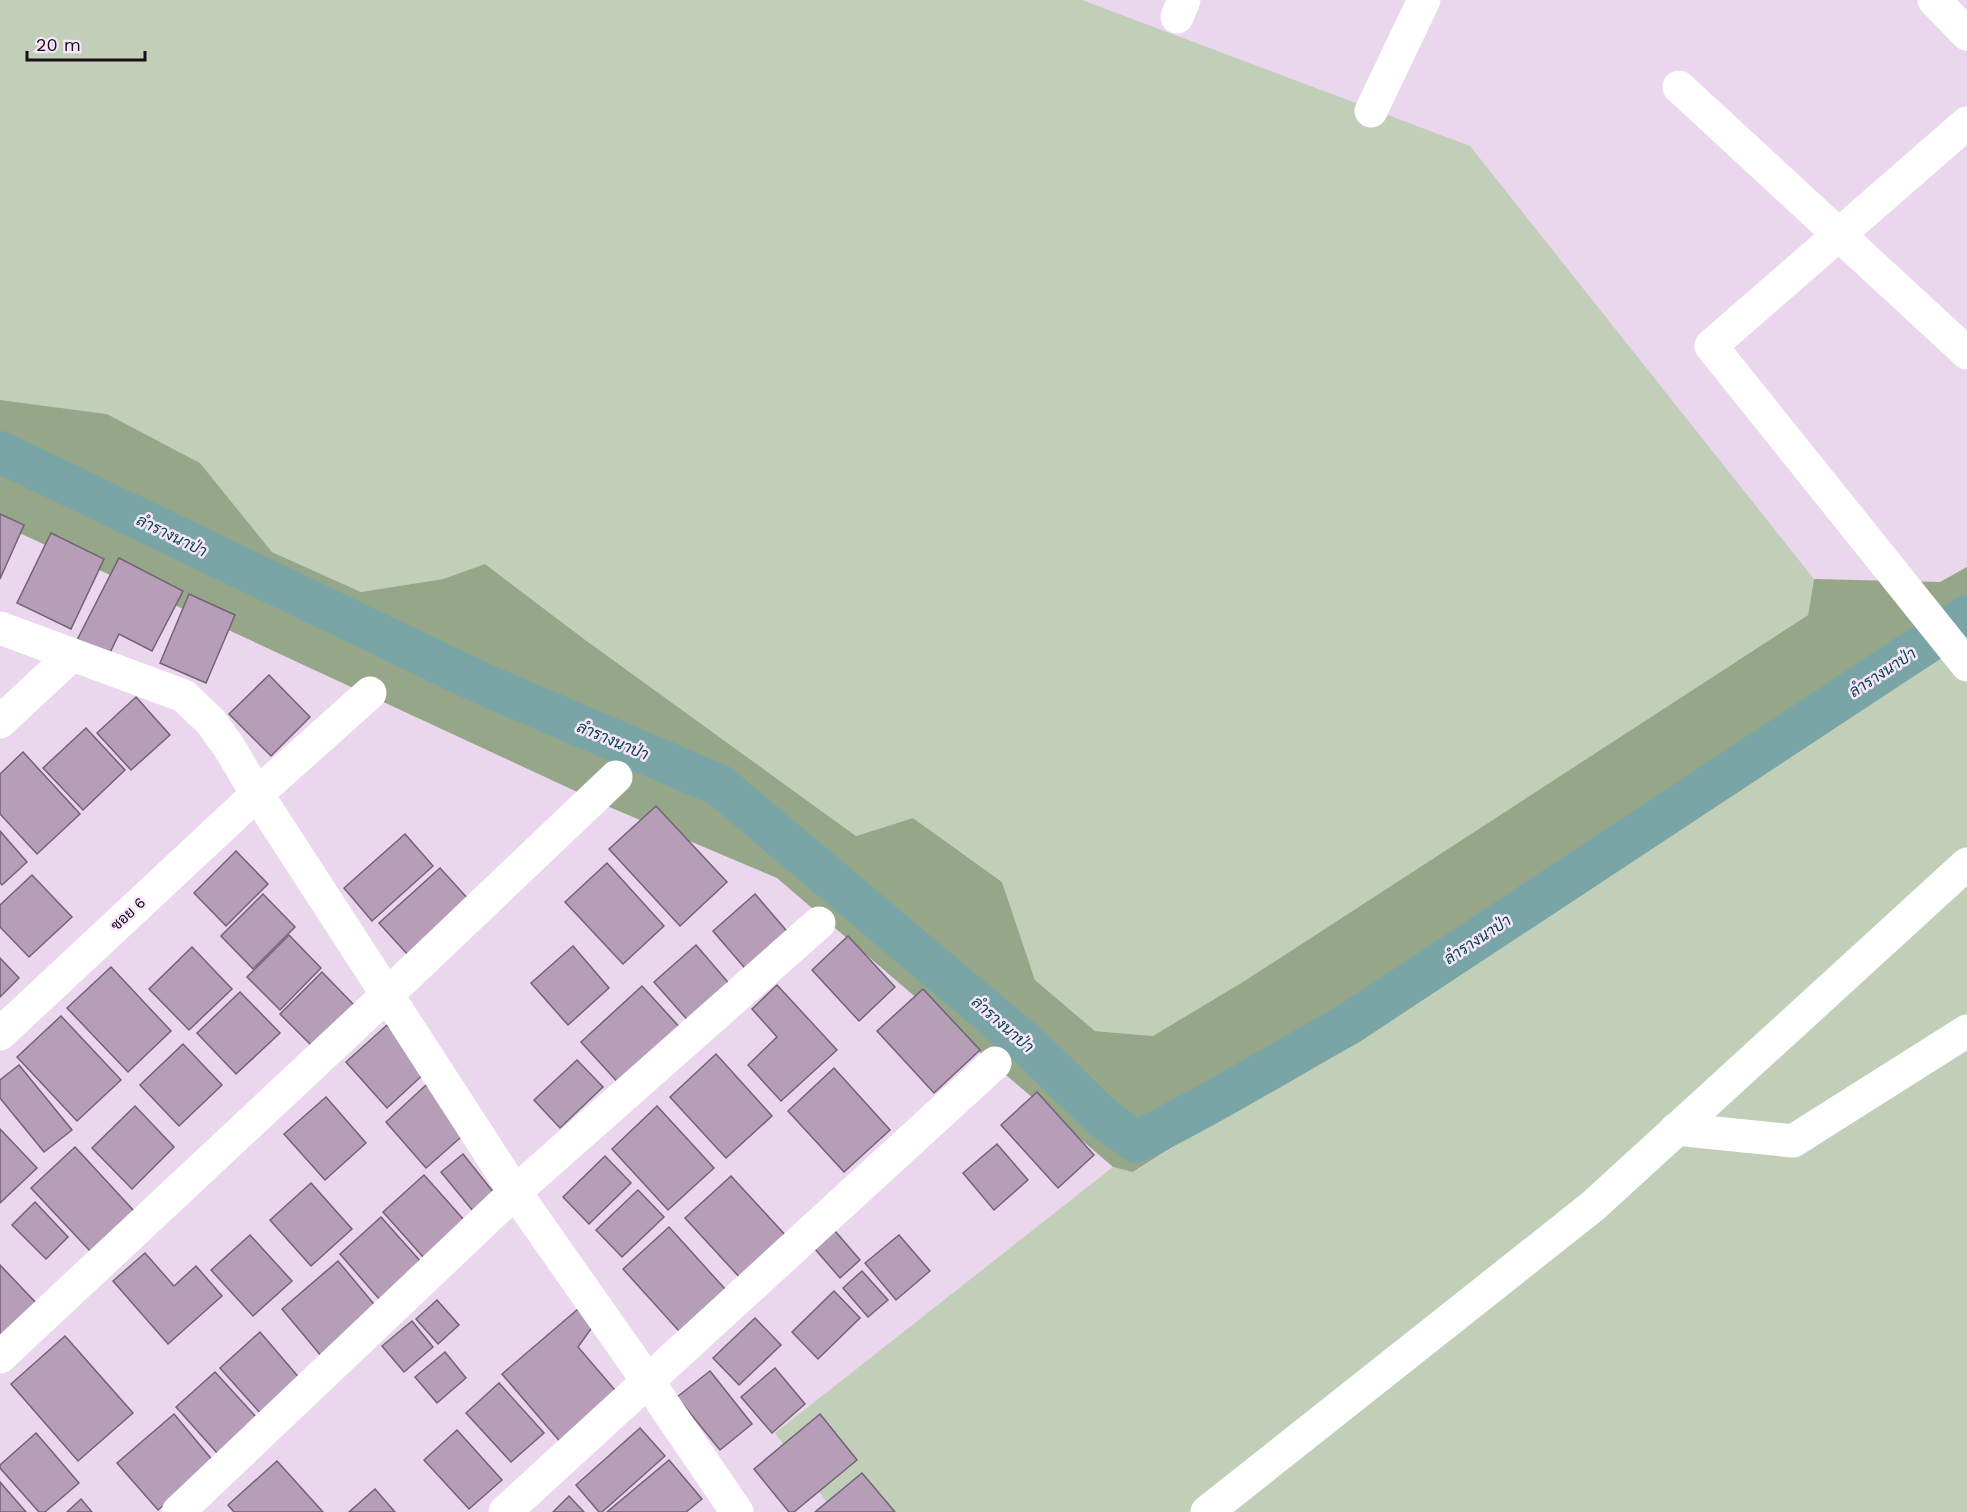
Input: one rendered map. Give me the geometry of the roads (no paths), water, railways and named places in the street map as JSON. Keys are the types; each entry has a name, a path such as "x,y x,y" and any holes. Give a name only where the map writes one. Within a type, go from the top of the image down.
{"street":[{"path":"1371,111 1424,0"},
{"path":"1934,0 1967,34"},
{"path":"1679,87 1967,353"},
{"path":"1967,123 1711,346 1967,665"},
{"path":"0,628 184,696 217,730 515,1192 737,1512"},
{"path":"0,722 72,655"},
{"name":"ซอย 6","path":"0,1034 257,794 370,693"},
{"path":"0,1357 616,777"},
{"path":"1207,1512 1593,1206 1967,864"},
{"path":"178,1512 515,1192 819,923"},
{"path":"1676,1129 1793,1141 1967,1031"},
{"path":"505,1512 995,1063"}],"waterway":[{"name":"ลำรางนาป่า","path":"0,452 481,683 719,785 1030,1047 1101,1116 1136,1142 1216,1100 1347,1025 1967,616"}]}
